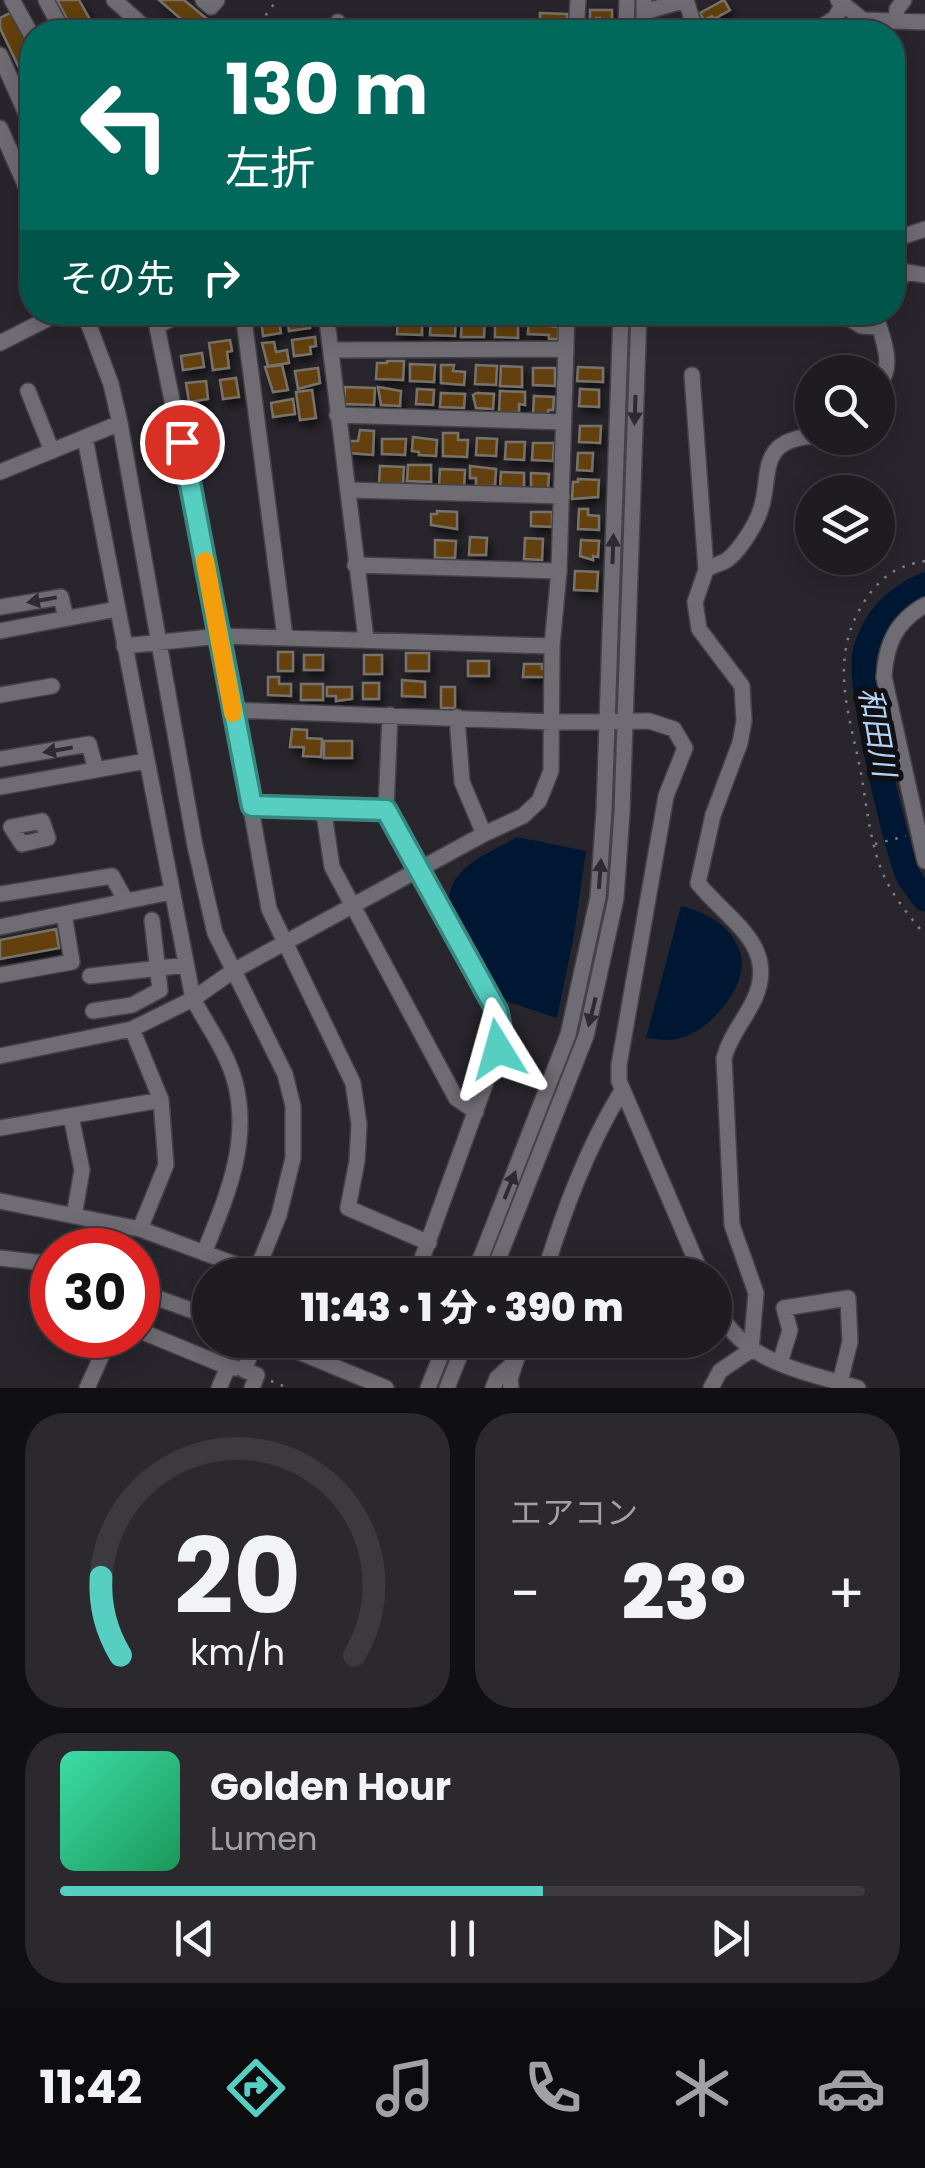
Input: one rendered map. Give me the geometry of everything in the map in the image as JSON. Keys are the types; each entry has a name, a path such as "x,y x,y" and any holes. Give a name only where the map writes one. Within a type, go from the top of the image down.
{"street":[{"path":"114,0 136,20"},
{"path":"203,0 211,7 218,0"},
{"path":"644,6 686,0"},
{"path":"840,2 864,20"},
{"path":"0,55 20,100"},
{"path":"0,128 6,159 20,181"},
{"path":"0,342 35,325"},
{"path":"89,325 111,384 120,423 195,846 215,932 285,1074 292,1106 293,1158 265,1258"},
{"path":"158,325 270,909 352,1082 359,1124 348,1208 428,1244"},
{"path":"245,325 286,636"},
{"path":"327,325 366,639"},
{"path":"0,1056 132,1029 194,999 233,971 523,816 539,801 551,770 552,646 559,571 566,325"},
{"path":"481,1258 568,1034 598,897 621,325"},
{"path":"499,1258 586,1036 616,898 638,325"},
{"path":"878,325 887,355"},
{"path":"330,350 565,348"},
{"path":"692,375 706,570 695,602 698,629 742,686 744,720 740,744 713,815 698,883 751,939 762,967 760,986 730,1038 724,1058 732,1225 756,1293 751,1350"},
{"path":"28,391 52,451"},
{"path":"337,415 564,422"},
{"path":"0,472 120,423"},
{"path":"85,438 186,965 194,999 235,1079 242,1123 233,1181 204,1253"},
{"path":"706,570 728,560 756,521 772,456 778,446 795,438"},
{"path":"348,490 562,496"},
{"path":"355,565 559,571"},
{"path":"0,607 61,596 66,618"},
{"path":"925,605 892,635 884,677 925,860"},
{"path":"0,631 117,609"},
{"path":"124,646 220,636 552,646"},
{"path":"0,695 52,686"},
{"path":"232,710 625,722 674,728 685,748 666,796 619,1065 621,1092 694,1258"},
{"path":"390,715 386,810 499,1021 498,1049 423,1258"},
{"path":"457,717 462,782 484,834"},
{"path":"0,759 89,744 96,770"},
{"path":"0,787 146,762"},
{"path":"252,806 386,810"},
{"path":"323,807 332,866 456,1098 476,1112"},
{"path":"0,894 112,876 126,901"},
{"path":"0,927 170,892"},
{"path":"0,975 72,962 64,914"},
{"path":"93,1011 132,1005 160,990 152,920"},
{"path":"90,976 186,965"},
{"path":"132,1029 161,1100 166,1165 140,1228"},
{"path":"550,1258 577,1174 621,1092"},
{"path":"0,1128 161,1100"},
{"path":"71,1116 82,1170 74,1216"},
{"path":"0,1201 135,1228"},
{"path":"160,1236 217,1258"},
{"path":"0,1258 30,1261"},
{"path":"780,1364 790,1330 784,1308 848,1298 850,1342 840,1382"},
{"path":"160,1299 192,1310"},
{"path":"732,1334 751,1350 780,1364 858,1388"},
{"path":"160,1339 245,1375"},
{"path":"710,1388 720,1371 751,1350"},
{"path":"88,1388 101,1358"},
{"path":"314,1358 386,1388"},
{"path":"428,1388 440,1358"},
{"path":"447,1388 459,1358"},
{"path":"493,1388 497,1378 517,1360"},
{"path":"511,1388 517,1360"},
{"path":"219,1388 245,1375"}],"path":[{"path":"925,561 886,574 857,613 845,644 843,678 874,844 884,877 925,935"},
{"path":"874,844 917,832"},
{"path":"245,1375 288,1388"}],"water":[{"path":"517,837 586,851 557,1018 506,1001 449,898 465,868"},
{"path":"681,906 708,916 730,934 740,952 739,979 724,1006 701,1028 677,1039 646,1038"}],"building":[{"path":"57,0 79,0 90,20 68,20"},
{"path":"159,0 184,0 207,19 182,20"},
{"path":"724,0 730,10 704,20 700,13"},
{"path":"16,10 21,20 20,70 0,28 0,18"},
{"path":"590,10 612,10 612,20 590,20"},
{"path":"540,13 567,14 567,20 540,20"},
{"path":"262,325 280,325 281,333 263,336"},
{"path":"288,325 310,325 310,328 289,331"},
{"path":"398,325 422,325 422,335 397,334"},
{"path":"430,325 455,325 455,336 430,335"},
{"path":"461,325 485,325 484,337 461,337"},
{"path":"495,325 518,325 518,338 495,337"},
{"path":"528,325 558,327 558,339 528,334"},
{"path":"315,337 316,346 310,347 311,354 294,356 292,340"},
{"path":"230,340 229,368 213,370 209,343"},
{"path":"274,342 276,352 287,350 289,363 268,366 262,343"},
{"path":"202,353 204,367 183,370 181,356"},
{"path":"404,361 403,380 376,379 377,363"},
{"path":"410,364 435,365 434,382 410,381"},
{"path":"282,365 288,390 273,392 265,367"},
{"path":"441,365 454,365 453,371 465,372 464,385 441,383"},
{"path":"476,365 497,366 496,385 475,384"},
{"path":"501,366 522,367 522,387 500,386"},
{"path":"578,367 603,368 603,382 577,381"},
{"path":"318,368 320,383 298,389 295,371"},
{"path":"533,368 555,368 555,386 533,385"},
{"path":"236,378 239,397 223,399 220,380"},
{"path":"206,381 208,399 189,402 186,383"},
{"path":"345,387 375,388 374,405 344,404"},
{"path":"378,387 401,391 400,406 381,405"},
{"path":"417,389 434,390 433,405 416,404"},
{"path":"580,389 599,390 599,407 579,406"},
{"path":"312,390 316,418 300,420 296,392"},
{"path":"500,391 525,392 525,405 519,404 519,413 499,412"},
{"path":"441,393 465,394 464,408 440,407"},
{"path":"494,394 493,409 476,408 473,395"},
{"path":"534,396 554,397 553,410 533,414"},
{"path":"293,399 295,414 273,417 271,403"},
{"path":"580,426 601,426 600,443 579,442"},
{"path":"360,430 374,431 373,455 349,453 349,441 358,441"},
{"path":"443,433 458,433 458,440 468,440 467,457 443,456"},
{"path":"413,437 437,440 436,456 412,451"},
{"path":"477,438 497,439 496,456 476,455"},
{"path":"382,439 406,439 405,455 382,454"},
{"path":"506,442 525,442 524,460 505,459"},
{"path":"533,443 554,443 553,461 532,460"},
{"path":"578,453 593,453 592,471 577,470"},
{"path":"408,465 431,465 431,482 407,481"},
{"path":"380,466 404,467 403,484 379,483"},
{"path":"470,466 496,469 495,486 476,486 476,478 470,478"},
{"path":"440,469 465,470 464,488 439,487"},
{"path":"501,472 524,473 524,489 500,488"},
{"path":"531,473 549,474 548,489 531,489"},
{"path":"599,480 598,497 572,499 573,482"},
{"path":"579,509 599,516 599,530 578,529"},
{"path":"457,512 457,529 431,525 431,514"},
{"path":"531,512 552,512 552,527 531,526"},
{"path":"470,537 487,538 486,555 469,555"},
{"path":"525,538 543,539 542,560 524,559"},
{"path":"435,540 456,541 455,558 435,558"},
{"path":"581,540 599,541 598,557 593,556 593,560 580,556"},
{"path":"575,571 598,572 597,591 574,590"},
{"path":"278,652 293,652 293,671 278,671"},
{"path":"406,653 429,653 429,671 406,671"},
{"path":"304,655 323,655 323,670 304,670"},
{"path":"364,655 382,655 382,674 364,674"},
{"path":"468,661 489,661 489,676 468,676"},
{"path":"524,664 542,664 547,677 523,677"},
{"path":"268,677 279,677 279,684 291,684 291,696 268,695"},
{"path":"402,680 425,682 425,697 402,696"},
{"path":"363,683 379,683 379,699 363,699"},
{"path":"301,684 323,684 323,700 301,700"},
{"path":"327,687 352,687 352,699 336,701 336,696 327,696"},
{"path":"441,687 455,687 455,708 441,708"},
{"path":"292,729 307,730 307,738 322,739 321,757 303,756 304,747 290,747"},
{"path":"324,741 352,741 352,758 324,758"},
{"path":"56,929 59,948 0,959 0,940"}],"waterway":[{"name":"和田川","path":"925,585 904,596 880,620 865,652 864,669 871,727 894,828 907,873 925,899"}],"slow traffic":[{"path":"205,561 233,713"}],"route":[{"path":"182,442 252,806 386,810 497,1011 501,1030 498,1049"}]}
